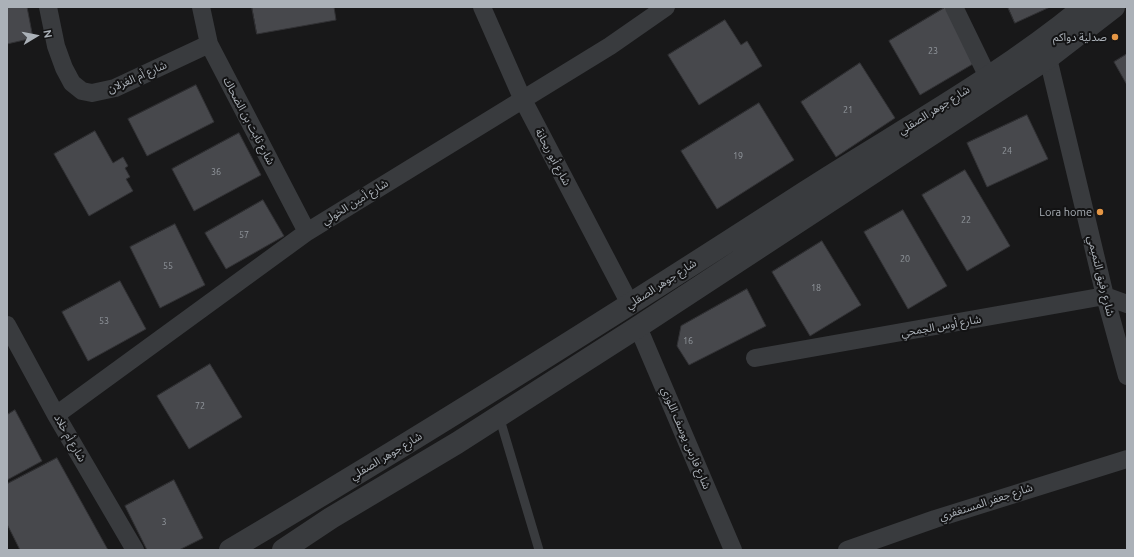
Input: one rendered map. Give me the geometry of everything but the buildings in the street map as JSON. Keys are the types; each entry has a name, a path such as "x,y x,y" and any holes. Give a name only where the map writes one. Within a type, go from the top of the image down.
{"street":[{"name":"شارع أم الغزلان","path":"48,7 56,46 64,68 72,83 82,91 92,93 115,88 209,44"},
{"name":"شارع ثابت بن الضحاك","path":"201,7 209,44 308,232"},
{"name":"شارع أبو ريحانة","path":"482,7 522,98 630,304"},
{"name":"شارع أمين الخولي","path":"56,415 308,232 522,98 610,46 666,7"},
{"path":"954,7 988,77"},
{"name":"شارع جوهر الصقلي","path":"230,550 454,415 988,77 1044,39 1084,7"},
{"name":"شارع جوهر الصقلي","path":"283,550 331,518 500,416 638,327 1048,58 1114,7"},
{"name":"شارع رفيق التميمي","path":"1048,58 1105,296 1127,376"},
{"path":"1105,296 1127,304"},
{"name":"شارع أوس الجمحي","path":"754,358 1105,296"},
{"name":"شارع أم خلاد","path":"7,325 56,415 135,550"},
{"name":"شارع فارس يوسف اللوزي","path":"638,327 733,550"},
{"name":"شارع جعفر المستغفري","path":"847,550 935,519 1127,459"}],"lane":[{"path":"500,416 539,550"}],"place":[{"name":"صدلية دواكم","path":"1115,37"},
{"name":"Lora home","path":"1100,212"}]}
